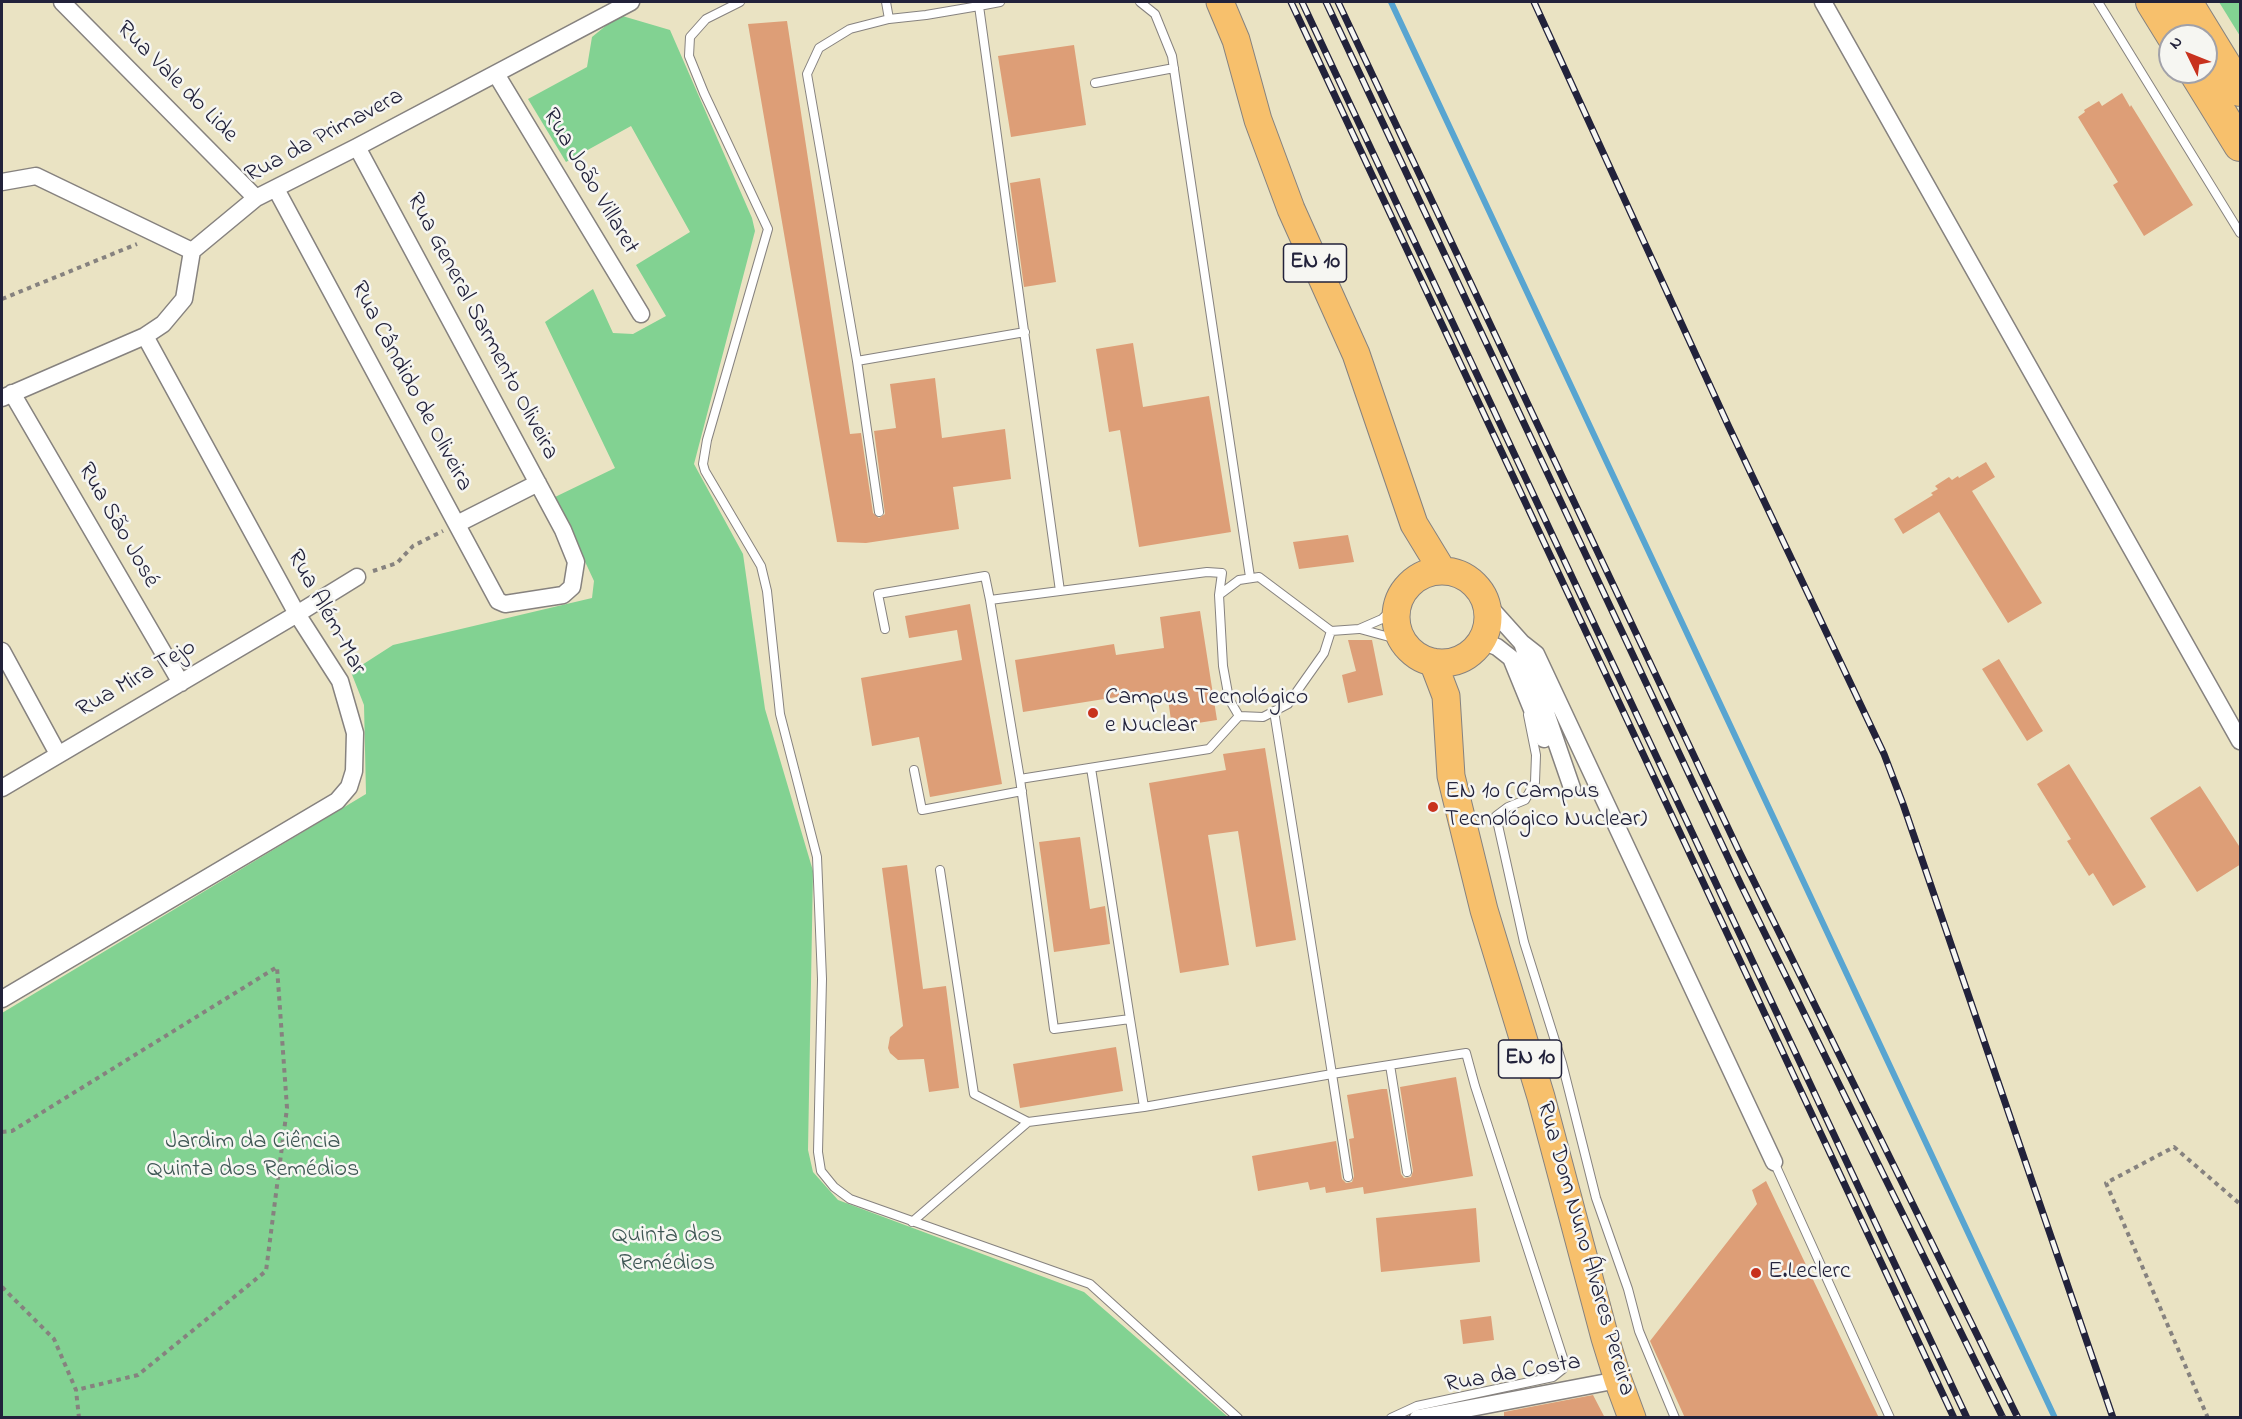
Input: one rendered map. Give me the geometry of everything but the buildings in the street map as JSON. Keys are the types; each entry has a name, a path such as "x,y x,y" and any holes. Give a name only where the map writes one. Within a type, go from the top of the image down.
{"highway":[{"path":"2152,2 2166,24"},
{"path":"2186,2 2241,90"},
{"path":"2203,84 2241,145"}],"main road":[{"name":"EN 10","path":"1220,2 1236,40 1258,120 1287,198 1356,354 1414,524 1442,570"},
{"name":"EN 10","path":"1414,524 1404,594 1396,623 1402,639 1435,658"},
{"path":"1404,594 1425,574 1442,570 1457,573 1470,580 1480,590 1487,604 1487,629 1482,641 1472,652 1435,658"},
{"name":"Rua Dom Nuno Álvares Pereira","path":"1435,658 1446,696 1451,776 1484,910 1541,1097 1617,1380 1632,1418"}],"street":[{"name":"Rua Vale do Lide","path":"62,2 256,198"},
{"name":"Rua da Primavera","path":"192,251 256,198 631,2"},
{"path":"1823,2 2241,741"},
{"name":"Rua João Villaret","path":"496,74 641,314"},
{"name":"Rua General Sarmento Oliveira","path":"357,147 563,530 576,562 572,587 563,595 505,604"},
{"path":"2,182 36,176 192,251 184,299 163,324 145,336 7,395"},
{"name":"Rua Cândido de Oliveira","path":"276,189 498,601 505,604"},
{"name":"Rua Além-Mar","path":"2,999 337,801 349,787 354,771 356,733 340,681 297,614 145,336"},
{"name":"Rua São José","path":"7,395 181,683"},
{"path":"457,524 538,483"},
{"name":"Rua Mira Tejo","path":"2,788 357,577"},
{"path":"1487,604 1522,643 1536,654 1774,1162"},
{"path":"1482,641 1497,646 1511,658 1568,790 1522,643"},
{"path":"2,651 58,754"},
{"name":"Rua da Costa","path":"1418,1418 1617,1380"}],"lane":[{"path":"740,2 706,19 690,37 689,56 704,93 768,229 707,440 703,464 761,566 767,591 780,714 817,857 822,980 818,1152 821,1171 834,1187 850,1199 1090,1284 1238,1418"},
{"path":"886,2 889,19"},
{"path":"879,512 857,361 807,74 819,48 850,29 889,19 1000,2"},
{"path":"1140,2 1155,14 1172,56 1250,578"},
{"path":"2098,2 2241,233"},
{"path":"979,6 1060,591"},
{"path":"1095,83 1174,68"},
{"path":"857,361 1024,332"},
{"path":"990,600 1207,572 1222,573 1219,595 1223,666 1229,699 1239,716"},
{"path":"885,630 879,594 985,576 1022,791 1054,1029 1130,1019"},
{"path":"1219,595 1239,580 1259,577 1332,631 1359,629 1393,638 1435,658"},
{"path":"1359,629 1382,619 1404,594"},
{"path":"1239,716 1263,717 1288,704 1324,653 1332,631"},
{"path":"1519,674 1536,755 1535,782 1525,800 1508,807 1496,816 1524,942 1562,1063 1596,1198 1628,1289 1639,1331 1675,1418"},
{"path":"1274,711 1348,1177"},
{"path":"1020,779 1209,749 1239,716"},
{"path":"1091,768 1144,1107"},
{"path":"914,770 921,810 1022,791"},
{"path":"940,870 974,1094 1028,1122"},
{"path":"912,1222 1028,1122 1144,1107 1466,1053 1564,1361 1563,1369 1553,1377 1416,1406 1391,1418"},
{"path":"1389,1065 1407,1172"},
{"path":"1774,1162 1890,1418"}],"path":[{"path":"2,299 160,235"},
{"path":"357,577 398,563 413,546 457,524"},
{"path":"2,1132 12,1131 277,967 287,1108 266,1271 138,1375 76,1390"},
{"path":"2208,1418 2106,1183 2174,1147 2241,1204"},
{"path":"2,1287 54,1339 76,1390 79,1418"}],"green space":[{"path":"2219,2 2240,2 2240,36"},
{"path":"619,15 670,30 752,218 755,231 694,464 743,554 765,709 813,871 808,1150 813,1172 838,1200 1084,1292 1228,1417 2,1418 2,1013 366,794 364,705 351,672 393,645 592,598 594,581 555,497 615,468 545,322 593,289 613,333 633,334 666,316 636,265 690,232 631,126 566,162 528,99 587,67 592,37"}],"waterway":[{"path":"1391,2 2055,1418"}],"railway":[{"path":"1291,2 1954,1418"},
{"path":"1302,2 1967,1418"},
{"path":"1326,2 1741,885 2003,1418"},
{"path":"1338,2 1737,847 2018,1418"},
{"path":"1534,2 1728,425 1884,754 2113,1418"}],"place":[{"name":"Campus Tecnológico e Nuclear","path":"1093,713"},
{"name":"EN 10 (Campus Tecnológico Nuclear)","path":"1433,807"},
{"name":"E.Leclerc","path":"1756,1273"}],"park label":[{"name":"Jardim da Ciência Quinta dos Remédios","path":"253,1157"},
{"name":"Quinta dos Remédios","path":"667,1251"}]}
